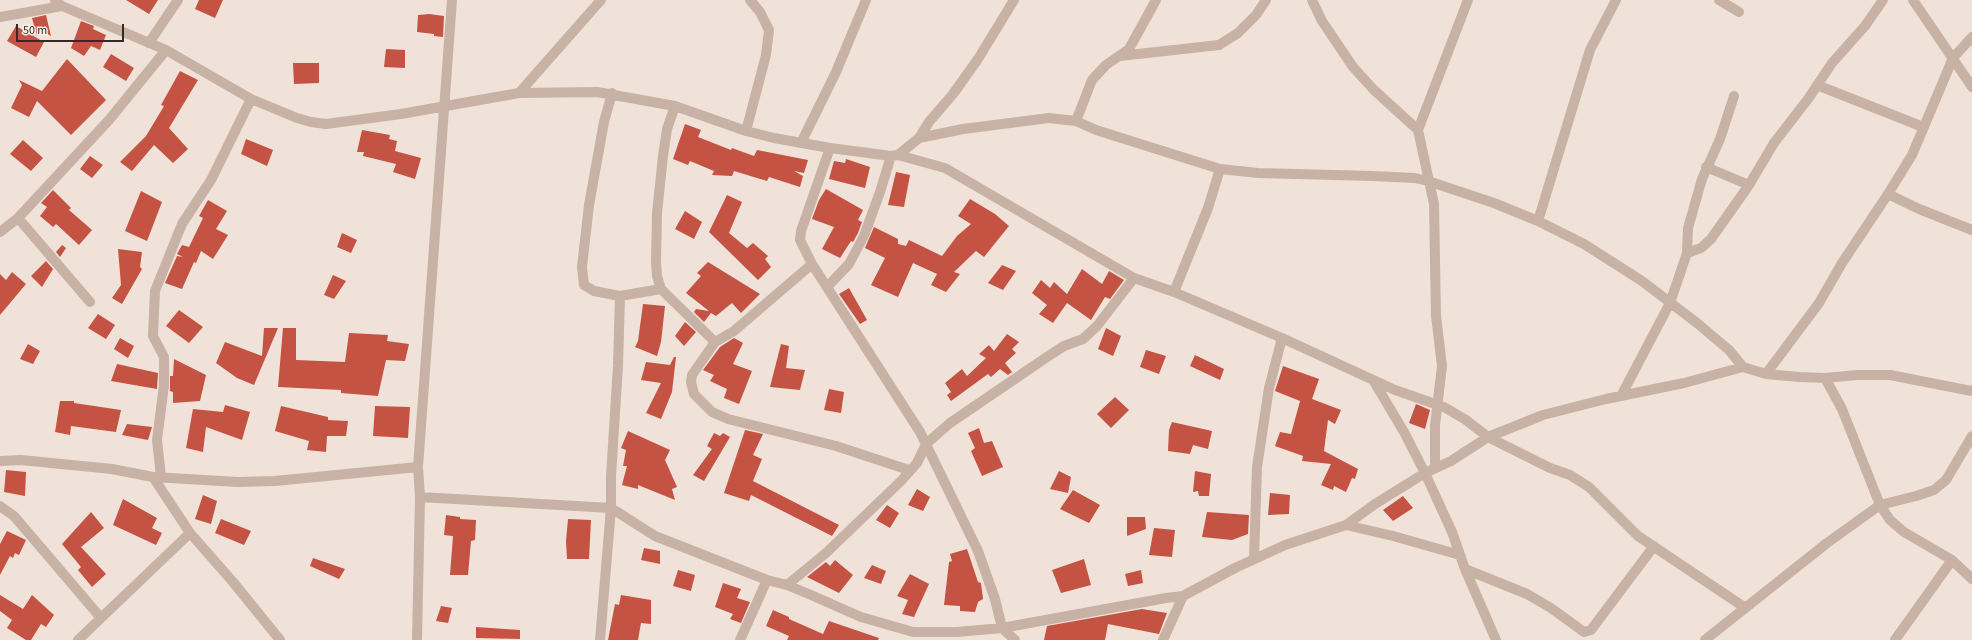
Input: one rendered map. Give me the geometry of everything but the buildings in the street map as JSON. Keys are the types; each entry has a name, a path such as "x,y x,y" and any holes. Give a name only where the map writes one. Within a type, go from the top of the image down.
{"street":[{"path":"150,43 178,0"},
{"path":"418,640 420,497 418,467 443,107 452,0"},
{"path":"519,94 601,0"},
{"path":"746,131 766,55 769,30 760,12 750,0"},
{"path":"802,141 836,72 866,0"},
{"path":"828,286 849,264 864,236 895,155 919,138 929,122 953,94 978,59 1014,0"},
{"path":"1076,121 1092,80 1106,65 1129,49 1156,0"},
{"path":"1120,56 1219,44 1238,33 1256,15 1266,0"},
{"path":"1312,0 1322,20 1353,67 1374,90 1418,130"},
{"path":"1435,468 1437,405 1442,366 1436,316 1434,204 1418,130 1468,0"},
{"path":"1538,221 1590,50 1616,0"},
{"path":"1719,0 1739,12"},
{"path":"1687,253 1701,248 1711,239 1749,185 1774,143 1832,63 1865,26 1883,0"},
{"path":"1912,0 1972,87"},
{"path":"0,17 58,3 166,50 251,99 297,118 326,124 519,94 577,91 612,93 675,106 746,131 802,141 830,148 895,155 945,168 1134,278 1174,292 1282,338 1373,380 1444,407 1466,420 1488,436 1550,468 1576,479 1589,487 1638,536 1654,546 1670,559 1744,607"},
{"path":"1766,374 1819,303 1842,263 1912,155 1953,58 1972,37"},
{"path":"0,232 18,218 108,120 166,50"},
{"path":"1817,85 1923,127"},
{"path":"612,93 604,122 591,198 582,267 584,285 594,291 620,296 661,289"},
{"path":"1621,396 1670,303 1687,253 1688,228 1706,167 1720,139 1734,96"},
{"path":"251,99 211,180 182,224 155,291 152,336 164,357 164,385 157,440 157,477 190,533 233,582 280,640"},
{"path":"675,106 667,129 662,156 657,213 656,262 661,289 715,342"},
{"path":"919,138 963,129 1049,118 1076,121 1096,130 1220,168 1258,174 1372,176 1415,178 1428,181 1494,203 1557,229 1614,262 1730,350 1743,367"},
{"path":"830,148 801,231 800,240 812,264 828,286 926,444 978,551 995,599 1002,628 1015,640"},
{"path":"1706,167 1749,185"},
{"path":"1174,292 1208,208 1220,168"},
{"path":"1888,194 1918,209 1972,230"},
{"path":"18,218 90,302"},
{"path":"812,264 734,331 715,342 692,375 691,382 694,394 712,412 728,419 771,428 836,446 909,470"},
{"path":"787,585 826,553 901,481 909,470 917,463 926,444 950,423 1046,357 1064,346 1083,339 1097,326 1134,278"},
{"path":"600,640 611,508 611,476 618,366 620,296"},
{"path":"1254,558 1257,467 1269,388 1282,338"},
{"path":"420,497 611,508 655,536 767,580 787,585 861,617 913,632 957,632 1002,628 1150,600 1182,596 1254,558 1285,545 1346,525 1375,504 1425,473 1451,461 1488,436 1544,415 1621,396 1684,383 1743,367 1766,374 1825,378 1890,375 1972,391"},
{"path":"1825,378 1842,409 1880,505 1890,520 1904,532 1952,560 1972,579"},
{"path":"1373,380 1404,432 1425,473 1452,532 1465,569 1496,640"},
{"path":"1705,640 1744,607 1769,590 1827,543 1880,505 1934,490 1946,480 1972,436"},
{"path":"0,461 20,460 105,468 157,477 238,482 275,481 418,467"},
{"path":"0,506 14,516 101,618"},
{"path":"1346,525 1393,536 1460,555"},
{"path":"78,640 190,533"},
{"path":"1465,569 1527,594 1551,608 1584,632 1591,630 1654,546"},
{"path":"1895,640 1952,560"},
{"path":"740,640 767,580"},
{"path":"1163,640 1182,596"}]}
